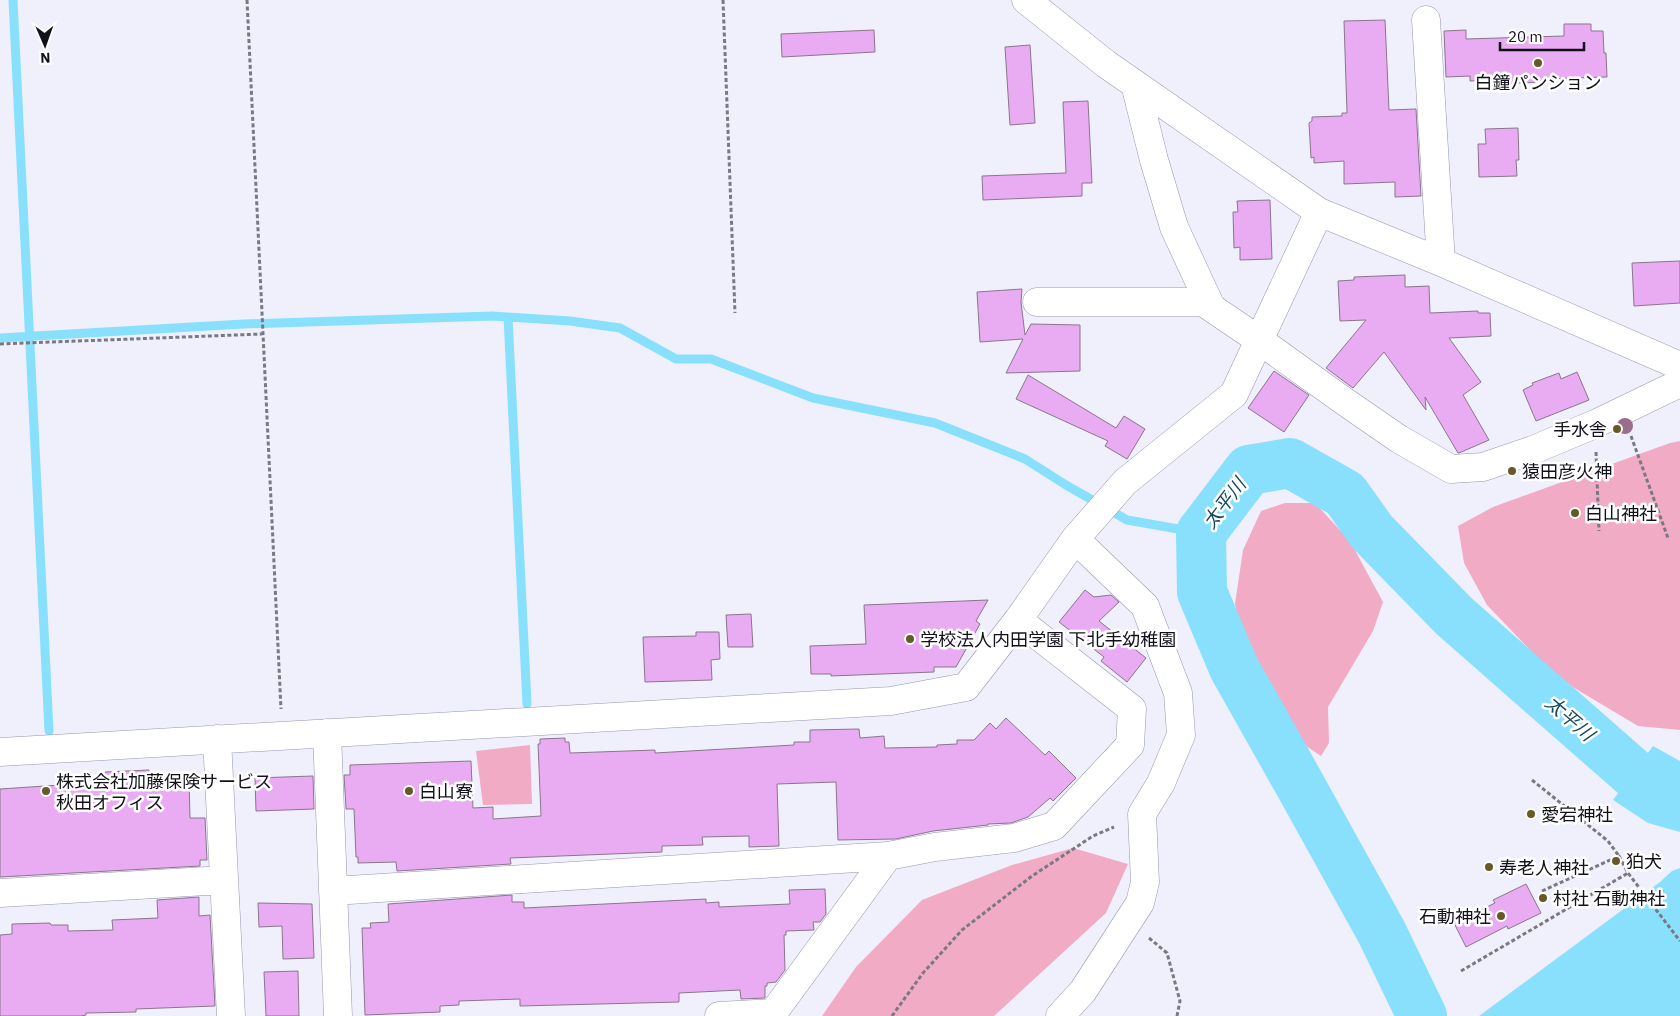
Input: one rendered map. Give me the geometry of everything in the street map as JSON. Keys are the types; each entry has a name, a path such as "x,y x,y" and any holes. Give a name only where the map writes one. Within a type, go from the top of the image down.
{"street":[{"path":"1026,0 1106,64 1319,212 1441,262 1680,366"},
{"path":"1426,20 1441,262"},
{"path":"1135,84 1154,160 1174,228 1211,307"},
{"path":"0,752 891,701 966,687 1018,620 1075,539 1125,482 1234,394 1319,212"},
{"path":"1037,302 1203,302 1399,439 1451,469 1483,466 1533,450 1595,424 1680,383"},
{"path":"1060,1016 1083,991 1140,903 1146,882 1142,814 1161,783 1181,735 1178,693 1146,606 1075,539"},
{"path":"333,891 888,856 934,847 1014,838 1054,826 1130,745 1132,709 1018,620"},
{"path":"327,733 338,1016"},
{"path":"218,739 230,1016"},
{"path":"719,1016 772,1015 888,856"},
{"path":"0,893 224,880"}],"path":[{"path":"247,0 283,736"},
{"path":"723,0 735,313"},
{"path":"0,344 262,334"},
{"path":"1623,411 1668,538"},
{"path":"1595,424 1599,531"},
{"path":"1532,780 1608,841 1628,873 1680,941"},
{"path":"892,1016 923,974 962,930 1032,876 1092,836 1142,814"},
{"path":"1542,891 1619,856"},
{"path":"1461,971 1628,873"},
{"path":"1122,930 1144,934 1167,953 1180,1001 1177,1016"}],"shaded area":[{"path":"1680,441 1680,730 1638,726 1556,677 1487,605 1464,563 1458,526 1493,507"},
{"path":"1285,503 1315,503 1350,541 1383,602 1373,631 1328,707 1329,743 1321,756 1306,746 1250,670 1235,604 1243,550 1261,511"},
{"path":"530,745 532,804 483,805 476,751"},
{"path":"1073,848 1128,864 1106,913 994,1016 822,1016 856,967 922,900 1012,865"}],"water":[{"path":"1653,746 1680,761 1680,832 1648,823 1613,800"},
{"path":"1680,868 1680,1016 1479,1016 1660,882 1672,871"}],"building":[{"path":"1385,20 1389,110 1416,109 1421,196 1395,197 1395,182 1344,184 1344,161 1314,163 1314,157 1311,158 1309,123 1312,121 1312,117 1342,116 1342,113 1347,113 1344,21"},
{"name":"白鐘パンション","path":"1564,24 1591,24 1591,31 1603,31 1607,77 1543,79 1543,82 1497,84 1497,80 1470,81 1470,76 1446,77 1444,31 1466,30 1466,39 1564,36"},
{"path":"874,30 875,52 782,57 781,34"},
{"path":"1030,45 1035,123 1010,125 1005,47"},
{"path":"1088,101 1092,183 1082,183 1082,196 983,200 982,176 1066,173 1063,102"},
{"path":"1518,128 1519,160 1516,160 1517,176 1479,177 1478,144 1486,144 1485,129"},
{"path":"1270,200 1272,259 1240,260 1240,247 1234,248 1233,212 1238,212 1237,201"},
{"path":"1680,261 1680,303 1634,306 1632,263"},
{"path":"1405,275 1405,287 1429,286 1430,313 1478,311 1478,313 1490,313 1491,336 1449,338 1481,382 1463,395 1489,440 1459,453 1425,397 1426,410 1384,352 1353,388 1326,368 1366,320 1340,321 1338,281 1354,280 1354,277"},
{"path":"1022,289 1021,302 1025,335 1031,324 1080,325 1080,371 1006,373 1023,339 980,342 977,292"},
{"path":"1274,371 1309,395 1284,432 1248,408"},
{"path":"1577,372 1589,400 1536,421 1523,390 1533,385 1532,383 1559,373 1561,379"},
{"path":"1028,375 1116,428 1124,416 1145,429 1127,459 1105,446 1108,441 1016,399"},
{"path":"1085,590 1094,597 1111,595 1119,602 1099,621 1146,658 1127,682 1101,661 1104,657 1059,622"},
{"path":"988,600 976,621 980,624 956,667 934,667 934,672 831,676 831,674 811,674 810,646 866,644 864,605"},
{"path":"751,614 753,647 728,647 726,615"},
{"path":"696,632 719,632 720,659 711,660 712,680 645,682 643,637 696,636"},
{"path":"1006,718 1045,755 1049,751 1076,778 1053,801 1050,798 1028,817 1011,823 933,831 896,839 838,840 836,782 777,784 779,846 749,847 749,836 702,837 703,845 662,846 662,852 510,858 511,864 397,871 396,862 358,863 358,857 356,857 354,809 346,809 344,775 350,775 350,765 471,761 473,808 493,807 493,819 541,816 538,744 540,744 540,739 565,738 565,742 569,742 570,753 655,750 655,753 794,745 794,742 810,742 810,730 859,729 860,738 884,736 885,748 937,747 937,745 957,744 957,740 974,740 990,723 996,729"},
{"path":"149,770 149,781 189,779 190,818 205,818 207,860 200,860 200,866 0,877 0,789 105,782 105,772"},
{"path":"313,776 314,809 256,811 255,778"},
{"name":"石動神社","path":"1526,884 1541,913 1508,929 1507,926 1466,947 1454,923 1495,903 1493,900"},
{"path":"825,889 826,914 820,922 813,922 814,930 786,931 786,935 784,935 785,970 776,982 767,983 767,986 765,986 765,998 741,999 740,990 679,993 679,1002 520,1006 520,999 459,1001 459,1005 440,1006 440,1012 365,1015 362,928 371,928 370,923 389,922 388,904 512,895 512,902 524,902 524,908 706,899 706,903 719,902 719,907 790,904 789,890"},
{"path":"199,897 199,916 210,915 215,1006 136,1009 136,1012 86,1013 86,1015 81,1016 0,1016 0,935 12,934 12,924 50,923 51,925 68,925 68,931 113,930 112,920 158,918 157,900"},
{"path":"258,903 312,904 314,958 283,959 282,926 259,927"},
{"path":"298,971 299,1016 266,1016 264,972"}],"waterway":[{"path":"13,0 49,731"},
{"path":"0,338 244,324 492,316 570,321 620,328 676,359 711,359 813,398 935,423 1025,459 1127,520 1201,533"},
{"path":"508,317 527,704"},
{"name":"太平川","path":"1422,1016 1382,933 1234,668 1202,592 1201,533 1249,470 1290,463 1345,494 1372,532 1454,616 1633,773 1680,803"}],"place":[{"name":"白鐘パンション","path":"1538,63"},
{"name":"手水舎","path":"1617,429"},
{"name":"猿田彦火神","path":"1512,471"},
{"name":"白山神社","path":"1575,513"},
{"name":"学校法人内田学園 下北手幼稚園","path":"910,639"},
{"name":"株式会社加藤保険サービス 秋田オフィス","path":"46,791"},
{"name":"白山寮","path":"409,791"},
{"name":"愛宕神社","path":"1531,814"},
{"name":"狛犬","path":"1616,861"},
{"name":"寿老人神社","path":"1489,867"},
{"name":"村社 石動神社","path":"1543,898"},
{"name":"石動神社","path":"1501,916"}]}
